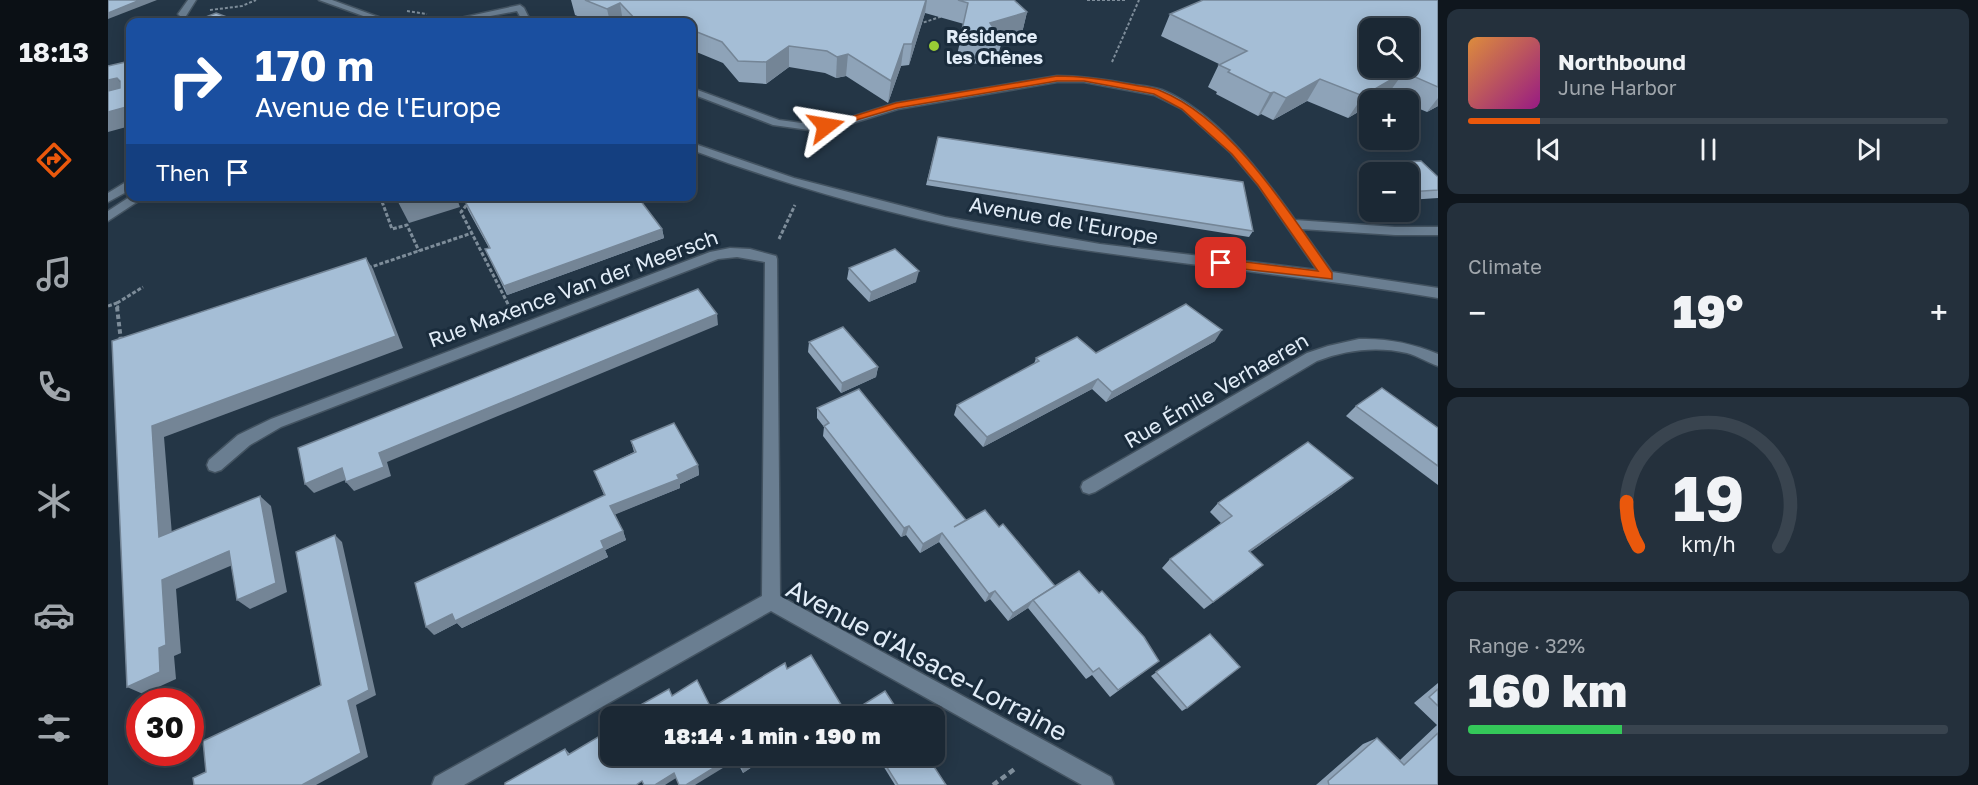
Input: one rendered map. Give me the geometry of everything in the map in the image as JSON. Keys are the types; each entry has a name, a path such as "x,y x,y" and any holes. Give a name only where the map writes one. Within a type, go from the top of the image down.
{"street":[{"path":"183,14 192,0"},
{"path":"323,0 374,18"},
{"path":"468,18 520,8 525,18"},
{"path":"357,13 363,18"},
{"path":"696,93 777,123 809,127 843,123 896,106 1049,80 1073,78 1133,86 1168,96 1186,107 1235,151 1262,182 1328,276"},
{"name":"Avenue de l'Europe","path":"696,147 806,185 1039,239 1101,249 1328,276 1438,293"},
{"path":"108,198 126,187"},
{"path":"108,217 132,201"},
{"path":"1291,224 1395,231 1438,231"},
{"name":"Rue Maxence Van der Meersch","path":"215,465 244,440 276,423 519,328 715,255 737,251 771,259"},
{"path":"771,259 771,601"},
{"name":"Rue Émile Verhaeren","path":"1089,487 1302,362 1327,350 1359,344 1395,345 1438,360"},
{"name":"Avenue d'Alsace-Lorraine","path":"442,785 771,601 1103,785"}],"path":[{"path":"183,14 242,6 256,0"},
{"path":"1087,0 1125,0"},
{"path":"1112,63 1139,0"},
{"path":"919,25 948,14"},
{"path":"1104,61 1120,65"},
{"path":"771,259 788,217 806,185"},
{"path":"382,201 392,229 407,225 419,251"},
{"path":"470,201 461,212 519,328"},
{"path":"364,269 472,233"},
{"path":"108,306 143,287"},
{"path":"117,303 122,350"}],"building":[{"path":"108,0 140,0 108,13"},
{"path":"585,0 926,0 912,44 904,44 891,81 848,54 837,57 827,51 789,46 766,62 738,61 722,42 696,32 696,18 634,18 620,3 607,9"},
{"path":"958,0 1014,0 1027,12 990,23 1002,41 959,43 968,3"},
{"path":"1203,0 1438,0 1438,87 1418,78 1419,18 1359,18 1359,78 1394,78 1373,90 1359,90 1359,94 1320,79 1286,98 1274,92 1270,93 1228,72 1230,70 1219,65 1247,51 1170,14"},
{"path":"216,13 229,18 203,18"},
{"path":"126,62 126,107 108,112 108,91 120,88 120,81 117,78 108,80 108,66"},
{"path":"938,137 1243,182 1253,231 928,180"},
{"path":"1421,161 1438,177 1438,190 1419,191 1419,162 1400,162"},
{"path":"465,201 641,201 662,229 504,286 485,249 490,248"},
{"path":"895,249 919,271 871,292 849,268"},
{"path":"366,258 396,336 152,426 159,537 260,496 276,583 237,600 229,551 162,580 166,645 159,648 160,672 127,687 112,341"},
{"path":"698,289 717,314 379,453 384,467 346,482 342,468 305,484 298,448"},
{"path":"1186,304 1222,330 1112,392 1098,379 987,437 957,405 1039,361 1036,358 1077,337 1096,353"},
{"path":"843,327 878,367 842,383 809,342"},
{"path":"1382,388 1438,428 1438,466 1356,406"},
{"path":"859,389 966,520 954,527 985,510 999,527 1003,524 1055,586 1013,613 995,591 989,594 942,533 923,544 909,526 904,528 824,426 829,423 817,408"},
{"path":"674,423 698,465 677,475 679,479 610,506 623,531 601,541 604,548 455,621 452,614 426,627 415,583 605,495 594,471 636,452 631,441"},
{"path":"1308,442 1353,478 1249,551 1263,565 1213,602 1170,559 1232,516 1218,503"},
{"path":"335,535 369,690 348,701 361,753 302,785 194,785 193,778 206,772 204,741 321,685 296,552"},
{"path":"1079,571 1099,593 1102,591 1144,637 1159,661 1118,690 1099,668 1093,672 1033,600"},
{"path":"1210,634 1240,667 1187,708 1156,672"},
{"path":"811,655 842,706 714,706 785,663 787,669"},
{"path":"697,680 710,706 639,706 669,689 672,696"},
{"path":"1438,689 1438,706 1429,697"},
{"path":"885,691 895,706 861,706"},
{"path":"1438,733 1438,785 1329,785 1328,781 1377,738 1404,765"},
{"path":"600,736 600,766 717,766 686,785 679,785 674,773 655,785 644,785 642,781 636,785 505,785 565,749 568,755"},
{"path":"886,766 934,766 946,785 898,785"}],"place":[{"name":"Résidence les Chênes","path":"934,46"}],"route":[{"path":"826,126 896,106 1057,79 1084,79 1157,92 1186,107 1235,151 1262,182 1328,276 1221,263"}]}
